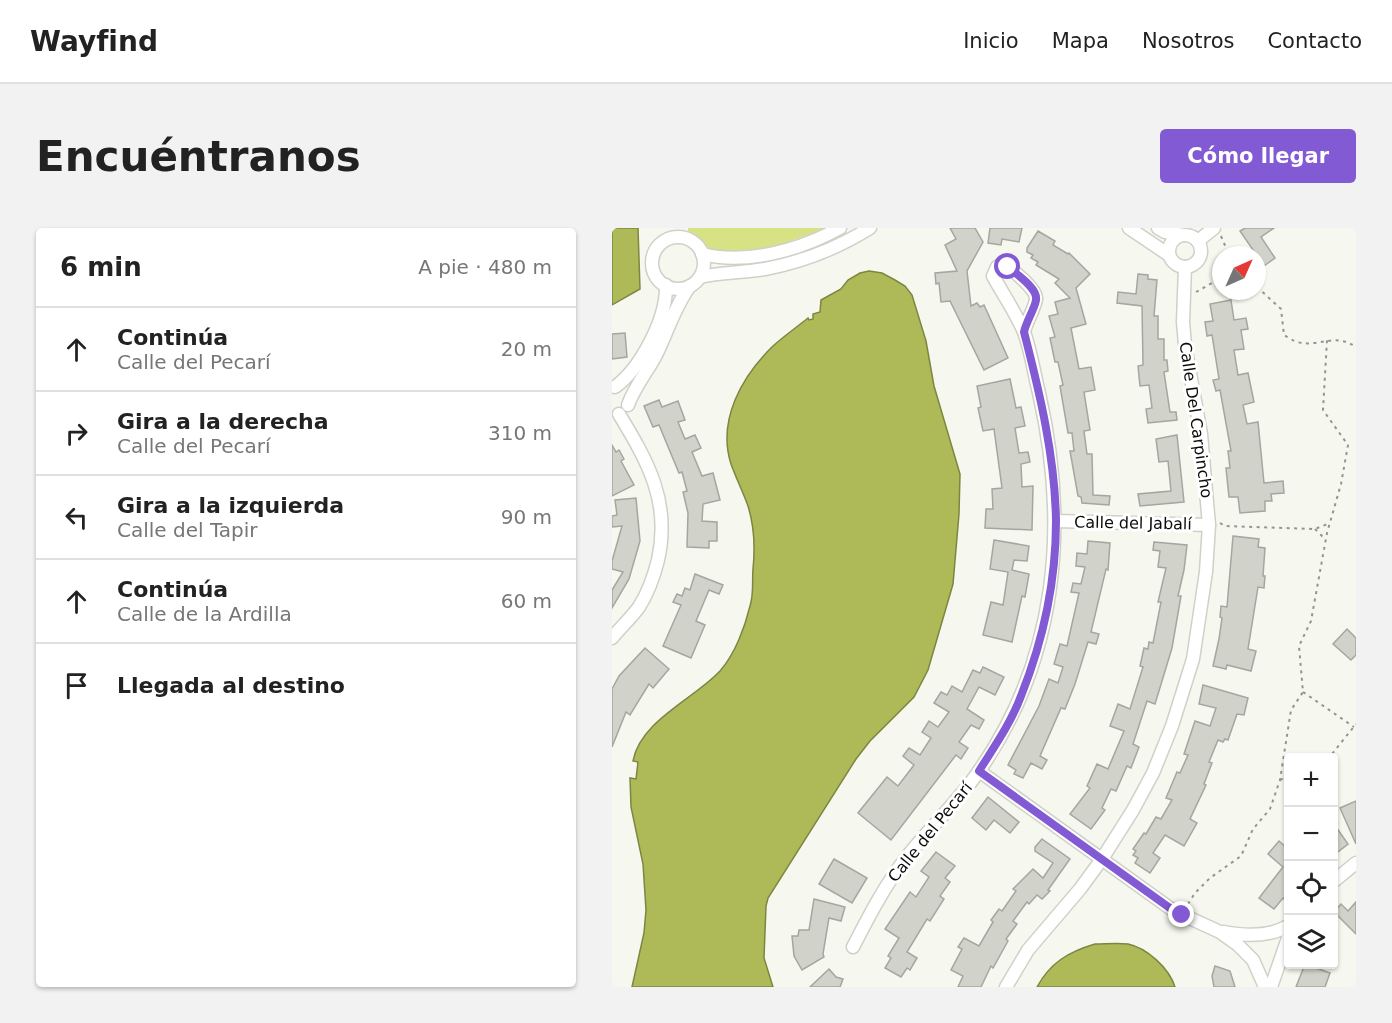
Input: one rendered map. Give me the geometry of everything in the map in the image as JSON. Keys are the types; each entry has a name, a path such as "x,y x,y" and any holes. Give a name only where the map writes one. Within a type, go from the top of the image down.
{"street":[{"path":"702,254 726,258 754,256 813,241 840,228"},
{"path":"700,277 714,273 765,269 794,262 814,256 870,228"},
{"path":"1129,228 1169,255 1175,264 1185,267 1198,261 1202,251 1198,241 1190,236 1165,232 1158,228"},
{"path":"1198,241 1214,228"},
{"path":"620,412 655,357 680,301 703,270 702,254 691,241 682,233 668,234 655,251 653,258 655,274 666,285 673,288 690,286"},
{"path":"1169,255 1172,241 1185,235"},
{"name":"Calle del Pecarí","path":"853,947 881,896 905,859 979,771 1007,725 1021,696 1045,622 1052,583 1056,521 1051,462 1044,416 1024,332 993,276 997,267 1002,264 1008,267 1035,294 1036,301 1024,332"},
{"name":"Calle Del Carpincho","path":"1006,987 1028,950 1102,859 1133,810 1153,773 1184,691 1192,659 1200,614 1209,521 1201,434 1185,345 1183,321 1185,267"},
{"path":"612,638 630,619 645,597 656,565 662,531 661,508 651,472 620,412 626,394 614,388 630,375 651,339 662,313 666,285"},
{"name":"Calle del Jabalí","path":"1056,521 1209,521"},
{"path":"979,771 1174,911 1220,932 1237,944 1253,960 1265,987"},
{"path":"1338,878 1356,863"},
{"path":"1220,932 1253,935 1284,928"},
{"path":"1270,987 1284,949"}],"path":[{"path":"1214,228 1224,239 1226,246"},
{"path":"1185,294 1200,291 1212,284"},
{"path":"1266,295 1281,309 1284,335 1296,342 1310,344 1327,340 1346,340 1356,346"},
{"path":"1182,915 1195,893 1210,878 1241,856 1253,829 1270,809 1280,780 1291,710 1303,692 1299,646 1311,621 1326,540 1341,484 1348,445 1323,410 1327,340"},
{"name":"Calle del Jabalí","path":"1209,521 1225,526 1315,529 1330,523"},
{"path":"1315,529 1326,540"},
{"path":"1303,692 1355,726 1333,753"},
{"path":"1280,780 1284,778"}],"shaded area":[{"path":"612,228 638,228 640,289 612,305"},
{"path":"688,228 828,228 771,248 734,253 706,249 688,232"},
{"path":"869,271 882,273 895,280 905,286 912,295 926,341 934,386 960,474 953,584 928,670 914,697 870,741 856,759 768,898 764,958 773,987 632,987 644,933 646,910 643,864 631,807 630,778 636,779 638,762 633,761 646,734 657,722 720,671 739,640 751,601 753,529 748,506 731,464 727,431 730,415 742,385 773,346 808,318 813,319 813,314 820,312 821,300 841,289 848,280"},
{"path":"1095,944 1128,944 1143,950 1163,966 1175,987 1037,987 1054,965 1076,951"}],"building":[{"path":"950,228 975,228 983,242 967,271 971,306 977,303 980,307 984,305 1008,358 984,370 950,301 941,302 939,283 936,284 935,273 957,271 945,245 956,239"},
{"path":"990,228 1022,228 1019,242 1002,239 1001,245 988,243"},
{"path":"1245,228 1274,228 1261,237 1275,258 1266,265 1266,246 1250,246 1240,231"},
{"path":"1038,231 1055,241 1053,245 1069,253 1090,274 1076,288 1086,324 1071,328 1079,369 1091,367 1095,390 1084,392 1090,430 1084,431 1087,454 1092,454 1093,495 1110,496 1109,505 1082,503 1081,497 1078,496 1070,451 1074,451 1072,433 1068,433 1060,386 1063,385 1050,338 1055,337 1049,316 1058,314 1055,302 1070,298 1055,283 1059,279 1036,265 1038,262 1031,258 1033,255 1027,252 1027,248"},
{"path":"1138,274 1148,275 1148,279 1157,280 1154,316 1158,316 1158,339 1164,339 1164,360 1167,360 1168,371 1164,372 1170,412 1176,412 1177,420 1148,423 1146,409 1152,408 1149,385 1140,386 1138,366 1143,365 1142,306 1117,303 1118,292 1136,294"},
{"path":"1231,300 1234,320 1246,318 1248,329 1241,330 1244,349 1234,350 1238,375 1248,373 1254,402 1243,405 1247,424 1258,422 1264,483 1283,481 1284,493 1271,494 1272,501 1265,501 1265,511 1240,513 1238,497 1229,497 1226,468 1230,468 1228,451 1231,451 1220,390 1216,391 1213,380 1219,379 1212,335 1207,336 1205,322 1213,321 1210,304"},
{"path":"625,333 627,357 612,359 612,334"},
{"path":"1010,379 1016,408 1021,407 1025,426 1015,428 1019,453 1028,452 1030,462 1021,464 1022,487 1033,486 1032,530 985,528 986,509 993,509 992,489 1002,488 994,429 983,431 978,408 981,407 977,386"},
{"path":"659,400 662,407 678,401 685,420 678,422 685,439 695,435 701,448 692,452 702,476 713,473 720,500 703,504 702,521 717,522 717,541 709,541 709,548 687,547 688,513 683,492 687,491 682,472 679,473 659,425 653,427 644,406"},
{"path":"1177,435 1184,502 1140,506 1138,494 1171,491 1168,461 1159,462 1156,439"},
{"path":"612,445 616,452 619,450 624,459 621,461 634,485 612,496"},
{"path":"636,498 640,541 629,579 612,608 612,590 623,572 612,569 612,561 622,526 612,527 612,516 617,515 615,500"},
{"path":"1233,536 1259,539 1258,547 1265,548 1264,588 1258,587 1248,649 1256,651 1251,671 1227,665 1226,669 1213,666 1222,618 1220,617 1221,606 1227,607"},
{"path":"994,540 1029,546 1027,561 1014,560 1012,570 1029,574 1012,642 983,635 991,602 1003,605 1008,572 990,569"},
{"path":"1088,541 1110,543 1108,570 1106,569 1091,632 1099,634 1096,644 1088,642 1065,709 1061,708 1040,756 1047,760 1042,769 1031,763 1023,778 1014,774 1016,770 1008,765 1039,706 1049,679 1058,683 1063,667 1054,664 1060,644 1067,646 1079,593 1071,592 1073,583 1081,584 1085,567 1076,566 1077,553 1087,554"},
{"path":"1154,542 1187,545 1172,648 1155,704 1147,701 1133,744 1139,747 1131,768 1127,766 1116,791 1111,789 1102,808 1105,810 1091,829 1070,814 1090,788 1087,786 1097,764 1108,769 1124,731 1110,726 1118,704 1130,709 1143,667 1140,666 1144,648 1148,649 1149,642 1153,643 1161,602 1158,602 1166,568 1158,567 1160,551 1153,550"},
{"path":"695,574 723,585 719,594 709,590 696,621 705,625 691,658 663,646 681,605 673,602 677,594 682,596 685,588 690,590"},
{"path":"1347,629 1356,638 1356,655 1351,660 1333,644"},
{"path":"645,648 669,669 653,688 649,684 630,715 626,712 612,747 612,689 619,676"},
{"path":"983,667 1004,677 995,695 979,687 967,709 984,720 979,729 971,725 959,742 968,748 961,759 956,755 891,840 858,813 887,777 898,786 914,765 903,756 909,748 920,755 931,738 922,732 929,721 938,727 949,712 934,703 941,692 947,695 952,686 962,692 973,670 980,673"},
{"path":"1203,685 1248,698 1244,715 1237,714 1228,740 1225,739 1223,742 1218,740 1209,762 1212,763 1204,784 1206,785 1190,819 1197,823 1184,846 1165,835 1153,853 1160,858 1150,873 1135,863 1138,858 1133,855 1136,851 1133,849 1144,833 1146,834 1156,817 1161,819 1172,800 1166,798 1177,772 1180,773 1188,755 1184,754 1195,721 1210,726 1216,708 1199,704"},
{"path":"988,797 1019,822 1010,833 994,820 986,830 972,818"},
{"path":"1356,801 1356,844 1340,808"},
{"path":"1338,830 1348,844 1338,852"},
{"path":"1042,839 1070,859 1048,890 1050,891 1042,899 1037,895 1029,904 1027,902 1013,921 1017,924 1006,939 1008,941 993,968 991,966 981,987 958,987 963,976 951,970 962,949 958,947 964,938 979,946 993,922 991,920 999,909 1002,911 1016,891 1013,889 1033,869 1043,878 1053,863 1035,851 1035,847"},
{"path":"1279,841 1284,845 1284,899 1274,909 1259,898 1283,867 1268,854"},
{"path":"936,852 955,866 945,878 950,882 940,896 944,899 930,921 927,919 907,952 917,958 910,970 907,968 901,977 885,968 891,958 888,956 899,938 885,929 910,892 916,897 929,877 921,871"},
{"path":"834,859 867,878 852,903 819,884"},
{"path":"814,899 845,907 841,921 829,918 824,957 802,970 794,956 792,936 798,936 799,930 809,930"},
{"path":"1356,902 1356,934 1338,916 1338,907 1341,904 1348,911"},
{"path":"1215,966 1230,971 1235,987 1214,987 1212,976"},
{"path":"829,969 836,977 843,979 840,987 810,987"},
{"path":"1303,969 1319,969 1330,973 1325,987 1296,987"}],"route":[{"path":"1008,267 1035,294 1036,301 1024,332 1044,416 1056,521 1052,583 1045,622 1021,696 1007,725 979,771 1182,915"}]}
